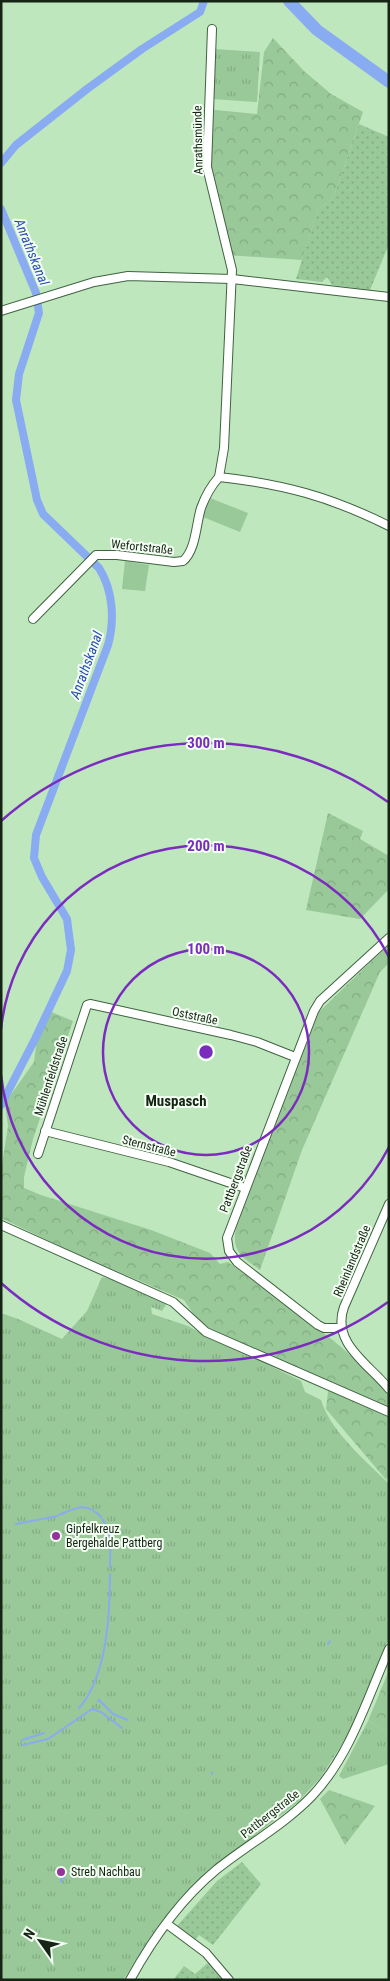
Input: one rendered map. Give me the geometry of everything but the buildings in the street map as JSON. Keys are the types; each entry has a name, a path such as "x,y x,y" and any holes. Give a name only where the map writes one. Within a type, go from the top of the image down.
{"street":[{"name":"Anrathsmünde","path":"212,29 207,167 229,255 232,278"},
{"path":"1,311 94,282 128,276 232,278 389,297"},
{"name":"Wefortstraße","path":"33,619 98,554 174,562 183,561 190,552 201,509 208,491 219,477 224,448 232,278"},
{"path":"219,477 279,485 304,492 336,502 389,526"},
{"name":"Pattbergstraße","path":"341,1328 324,1328 318,1325 246,1269 232,1256 227,1238 314,1011 320,1001 389,938"},
{"name":"Oststraße","path":"87,1005 90,1004 230,1035 257,1042 295,1058"},
{"name":"Mühlenfeldstraße","path":"38,1154 87,1005"},
{"name":"Sternstraße","path":"45,1131 169,1162 245,1188"},
{"name":"Rheinlandstraße","path":"341,1328 344,1307 389,1204"},
{"path":"1,1225 173,1302 206,1332 389,1412"},
{"path":"341,1328 344,1339 389,1389"},
{"name":"Pattbergstraße","path":"130,1980 167,1924 185,1900 205,1879 293,1814 312,1796 329,1775 347,1745 389,1649"},
{"path":"167,1924 206,1952 229,1980"}],"green space":[{"path":"273,38 304,71 331,94 363,112 333,198 318,209 302,260 226,255 207,186 202,159 206,109 257,114 264,52"},
{"path":"214,49 260,52 257,102 212,99"},
{"path":"359,124 389,137 389,244 370,290 332,285 327,277 322,282 296,279 318,209 333,198"},
{"path":"210,498 248,513 240,532 203,517"},
{"path":"125,561 149,565 145,591 122,589"},
{"path":"328,813 363,831 360,839 389,856 389,889 360,919 306,910"},
{"path":"389,944 389,963 380,972 302,1150 260,1270 244,1257 237,1248 235,1243 236,1228 319,1012"},
{"path":"49,1011 73,1021 33,1139 24,1177 24,1188 151,1230 210,1253 220,1264 228,1262 334,1341 373,1375 389,1394 389,1474 386,1480 326,1409 329,1383 211,1329 196,1318 184,1300 70,1251 1,1218 1,1171 8,1126 5,1103 34,1062 37,1039"},
{"path":"102,1277 126,1283 134,1290 167,1303 162,1311 151,1307 152,1314 188,1326 215,1341 234,1348 301,1381 305,1392 321,1400 332,1423 340,1434 389,1484 389,1638 347,1736 321,1777 298,1802 212,1869 182,1897 158,1927 123,1980 1,1980 1,1313 62,1339 87,1311"},
{"path":"389,1670 389,1733 368,1721"},
{"path":"368,1721 389,1733 389,1764 343,1779 339,1776"},
{"path":"329,1790 375,1806 345,1845 320,1799"},
{"path":"242,1862 261,1884 213,1945 199,1935 195,1940 177,1926 217,1881"},
{"path":"210,1961 224,1980 173,1980 184,1966 195,1974"}],"waterway":[{"name":"Anrathskanal","path":"1,163 16,145 87,89 142,49 200,12 204,1"},
{"path":"289,1 317,30 389,82"},
{"name":"Anrathskanal","path":"1,209 36,293 39,313 19,374 16,400 37,500 43,514 99,568 110,595 112,615 108,645 36,835 34,858 42,877 67,919 71,950 67,971 1,1105"},
{"path":"59,1515 76,1508 86,1507 101,1517"},
{"path":"16,1524 57,1516"},
{"path":"102,1519 106,1524 109,1536 110,1568"},
{"path":"79,1708 96,1679 101,1662 108,1626 110,1574"},
{"path":"98,1701 113,1714 128,1720"},
{"path":"23,1745 48,1739 92,1709 101,1712 122,1728"},
{"path":"22,1740 44,1733"},
{"path":"61,1882 61,1879 64,1878"}],"place":[{"name":"Gipfelkreuz Bergehalde Pattberg","path":"56,1536"},
{"name":"Streb Nachbau","path":"61,1872"}],"district":[{"name":"Muspasch","path":"176,1101"}]}
